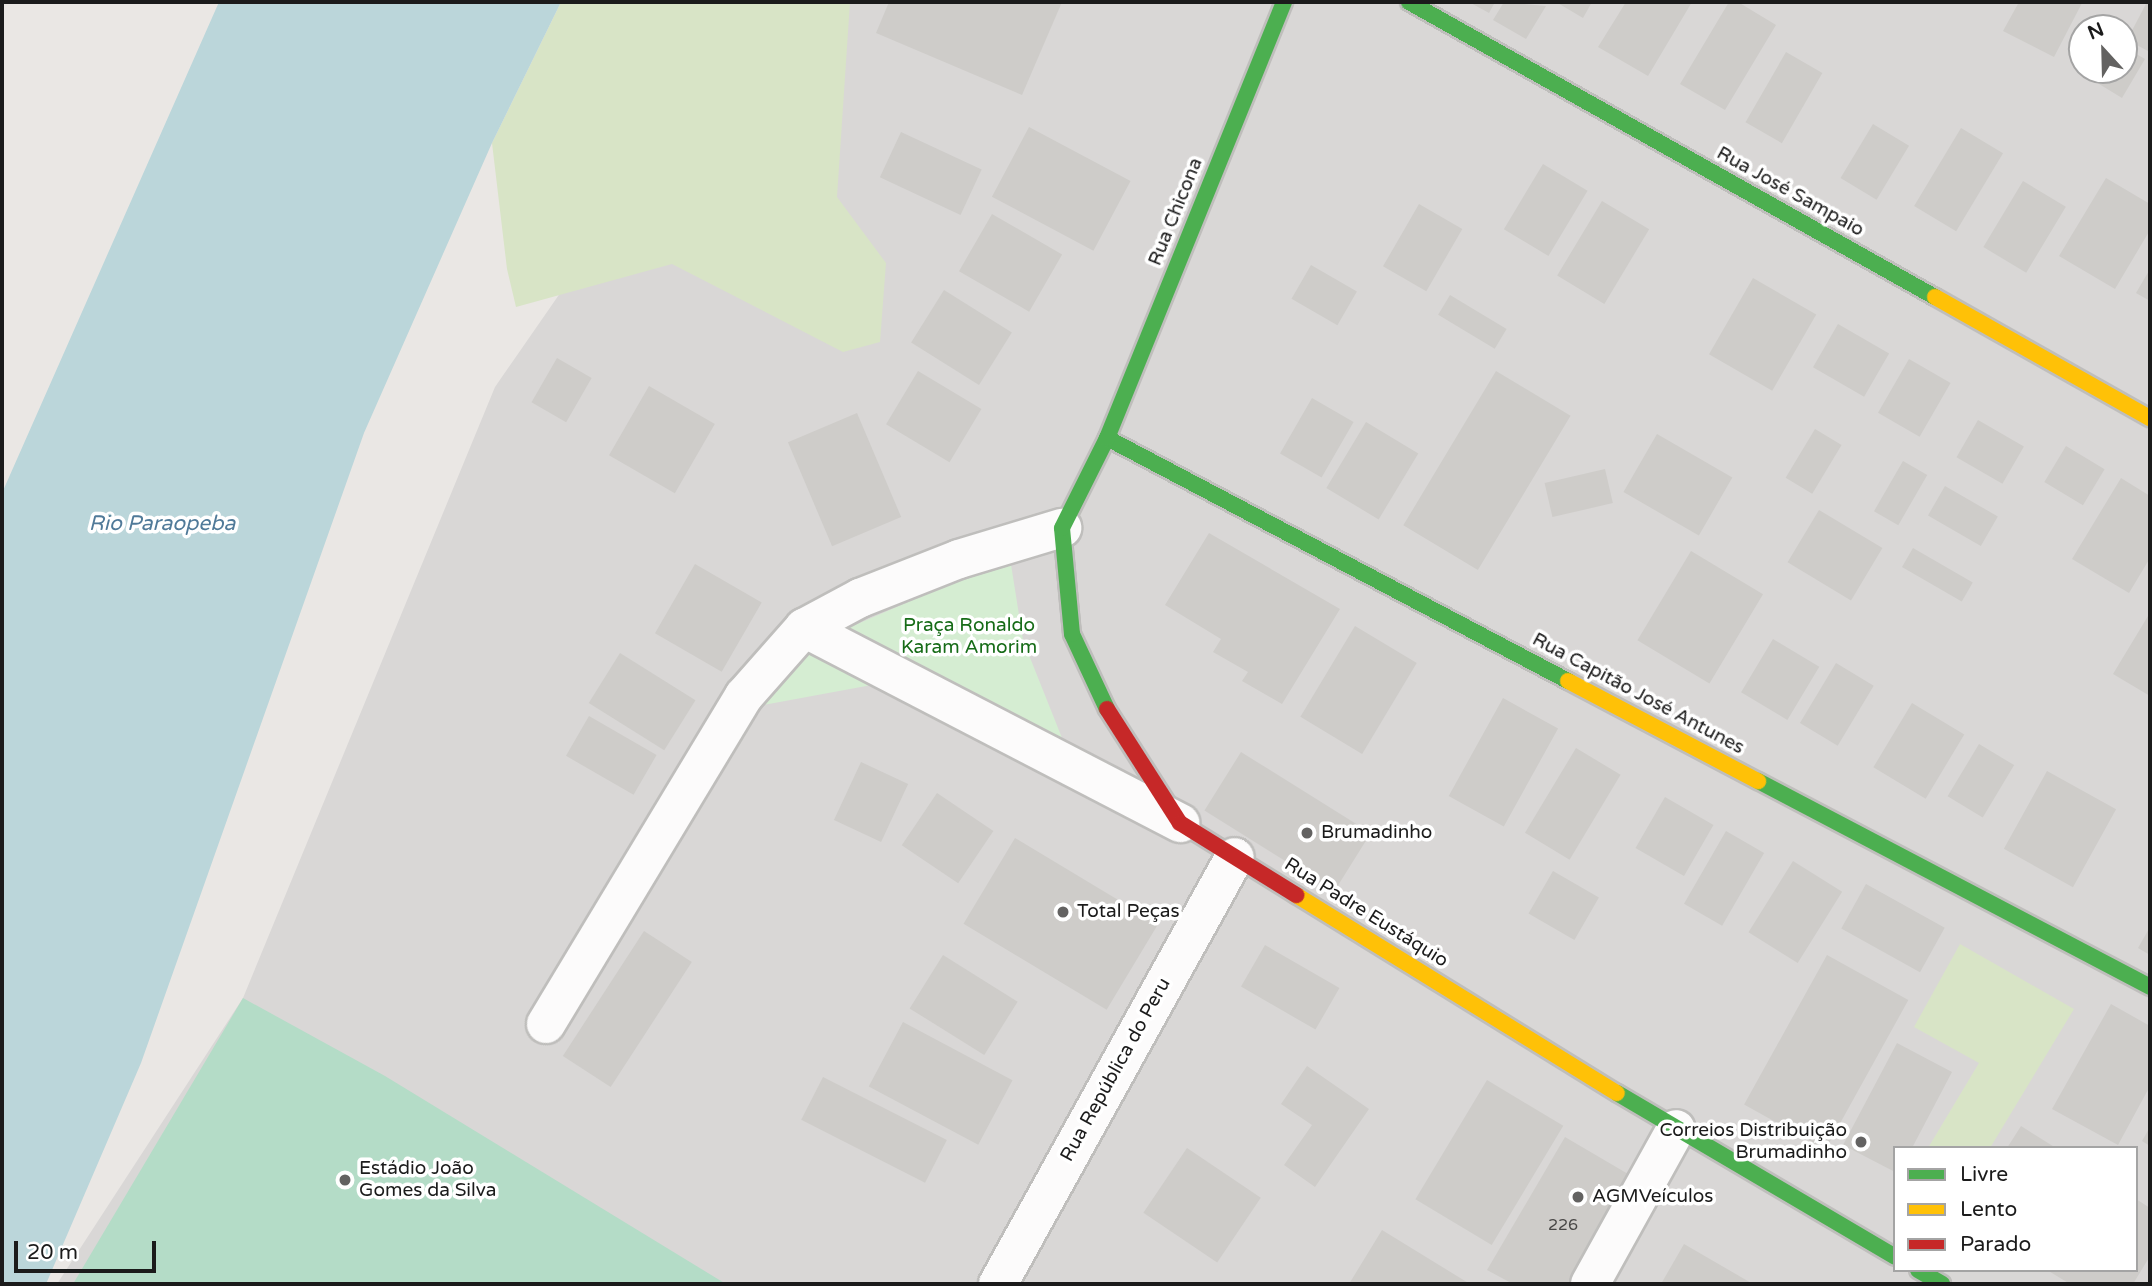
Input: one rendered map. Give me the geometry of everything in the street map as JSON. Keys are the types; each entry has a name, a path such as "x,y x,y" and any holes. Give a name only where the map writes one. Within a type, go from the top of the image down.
{"street":[{"name":"Rua Chicona","path":"1107,438 1284,2"},
{"name":"Rua José Sampaio","path":"1409,2 2150,418"},
{"path":"546,1024 744,696 804,628 860,598 946,564 1062,528 1107,438"},
{"name":"Rua Capitão José Antunes","path":"1107,438 2150,987"},
{"name":"Rua Padre Eustáquio","path":"1062,528 1072,634 1113,722 1180,823 1676,1129 1893,1255"},
{"path":"804,628 1180,823"},
{"name":"Rua República do Peru","path":"998,1284 1235,857"},
{"path":"1590,1284 1676,1129"},
{"path":"1921,1272 1942,1284"}],"shaded area":[{"path":"762,2 2150,2 2150,1284 57,1284 243,998 495,387"}],"green space":[{"path":"561,2 850,2 837,197 886,263 880,342 843,352 672,264 516,307 507,269 492,143"},
{"name":"Praça Ronaldo Karam Amorim","path":"1010,558 1023,640 1066,748 841,631"},
{"name":"Praça Ronaldo Karam Amorim","path":"807,638 888,682 747,708"},
{"path":"1960,944 2074,1009 1991,1146 1929,1146 1979,1063 1914,1027"},
{"name":"Estádio João Gomes da Silva","path":"243,998 385,1076 726,1284 73,1284"}],"water":[{"name":"Rio Paraopeba","path":"219,2 561,2 492,143 364,433 141,1063 46,1284 2,1284 2,493"}],"building":[{"path":"889,2 1062,2 1022,95 876,33"},
{"path":"1469,2 1495,2 1489,13"},
{"path":"1504,2 1546,6 1526,39 1493,20"},
{"path":"1556,2 1592,2 1583,18"},
{"path":"1626,2 1692,2 1648,76 1598,47"},
{"path":"1729,2 1738,2 1776,25 1725,110 1680,84"},
{"path":"2019,2 2082,3 2076,14 2068,14 2068,30 2054,57 2003,31"},
{"path":"2147,2 2150,2 2150,52 2138,46 2138,19"},
{"path":"1786,52 1822,73 1782,143 1746,122"},
{"path":"2138,55 2145,59 2138,71"},
{"path":"2099,84 2130,84 2122,98"},
{"path":"1873,124 1909,146 1877,200 1841,178"},
{"path":"1029,127 1131,181 1093,251 992,197"},
{"path":"1961,128 2003,153 1956,231 1914,206"},
{"path":"901,132 982,170 961,215 880,177"},
{"path":"1543,164 1588,191 1548,256 1504,229"},
{"path":"2106,178 2150,204 2150,230 2115,289 2059,256"},
{"path":"2023,181 2066,207 2026,273 1983,247"},
{"path":"1602,201 1649,229 1604,304 1557,276"},
{"path":"1419,204 1462,229 1426,291 1383,266"},
{"path":"992,214 1062,254 1029,312 959,271"},
{"path":"1311,265 1357,292 1337,325 1292,299"},
{"path":"2150,269 2150,301 2136,293"},
{"path":"1753,278 1816,314 1772,391 1709,354"},
{"path":"944,290 1012,332 979,385 911,343"},
{"path":"1450,295 1507,329 1495,349 1438,315"},
{"path":"1838,324 1889,353 1864,397 1813,367"},
{"path":"557,358 592,378 566,422 532,402"},
{"path":"1909,359 1951,383 1920,437 1878,413"},
{"path":"918,371 981,409 949,462 886,424"},
{"path":"1496,371 1571,416 1478,570 1403,525"},
{"path":"649,386 715,424 675,493 609,455"},
{"path":"1312,398 1354,422 1322,477 1280,453"},
{"path":"857,413 901,517 832,546 788,442"},
{"path":"1978,420 2024,446 2002,484 1956,457"},
{"path":"1366,422 1418,453 1379,519 1326,488"},
{"path":"1815,429 1842,445 1812,494 1786,478"},
{"path":"1657,434 1732,478 1699,536 1624,492"},
{"path":"2066,446 2105,469 2083,505 2044,482"},
{"path":"1903,461 1927,475 1898,525 1874,511"},
{"path":"1605,469 1613,503 1552,517 1545,483"},
{"path":"2121,478 2150,496 2150,558 2129,593 2072,559"},
{"path":"1945,486 1998,516 1981,546 1928,515"},
{"path":"1819,510 1882,548 1851,600 1788,562"},
{"path":"1209,533 1340,609 1282,704 1242,681 1248,672 1213,652 1221,639 1165,605"},
{"path":"1913,548 1973,582 1962,602 1902,567"},
{"path":"1691,551 1763,594 1709,683 1637,640"},
{"path":"695,564 762,602 722,672 655,633"},
{"path":"2148,616 2150,617 2150,696 2113,674"},
{"path":"1355,626 1417,663 1362,754 1300,717"},
{"path":"1773,639 1819,667 1787,720 1741,692"},
{"path":"620,653 695,700 664,750 589,703"},
{"path":"1836,663 1874,686 1838,746 1800,723"},
{"path":"1503,698 1558,729 1504,827 1449,796"},
{"path":"1912,703 1964,734 1926,799 1873,767"},
{"path":"589,716 657,755 634,795 566,756"},
{"path":"1979,744 2014,765 1983,817 1948,796"},
{"path":"1576,748 1621,775 1570,860 1525,833"},
{"path":"1241,752 1371,833 1334,892 1204,811"},
{"path":"861,762 908,784 881,842 834,820"},
{"path":"2047,771 2116,809 2073,887 2004,849"},
{"path":"937,793 993,831 958,883 902,845"},
{"path":"1665,797 1713,825 1684,876 1636,848"},
{"path":"1726,831 1764,853 1722,926 1684,904"},
{"path":"1015,838 1158,924 1107,1010 963,924"},
{"path":"1793,861 1842,892 1798,963 1748,932"},
{"path":"1553,871 1599,897 1574,940 1528,913"},
{"path":"1866,884 1945,928 1920,972 1841,929"},
{"path":"2150,927 2150,955 2138,948"},
{"path":"644,931 692,962 611,1087 563,1056"},
{"path":"1265,945 1339,988 1315,1030 1241,987"},
{"path":"943,955 1018,1002 984,1055 910,1008"},
{"path":"1827,955 1908,1000 1825,1150 1744,1105"},
{"path":"2111,1004 2150,1026 2150,1086 2118,1145 2052,1109"},
{"path":"903,1022 1012,1080 978,1145 869,1086"},
{"path":"1897,1043 1952,1072 1913,1146 1893,1146 1893,1171 1843,1145"},
{"path":"1307,1066 1369,1109 1315,1187 1284,1165 1312,1125 1281,1104"},
{"path":"823,1077 947,1140 925,1183 801,1120"},
{"path":"1487,1080 1563,1126 1492,1245 1415,1199"},
{"path":"2021,1126 2053,1146 2008,1146"},
{"path":"2150,1127 2150,1146 2142,1141"},
{"path":"1565,1137 1640,1181 1578,1284 1513,1284 1487,1270"},
{"path":"1187,1148 1261,1198 1217,1262 1143,1213"},
{"path":"2138,1200 2150,1208 2150,1256 2133,1284 2070,1284 2050,1272 2138,1272"},
{"path":"1382,1230 1470,1284 1349,1284"},
{"path":"1684,1244 1753,1284 1661,1284"}],"traffic: fast":[{"path":"1107,709 1072,634 1062,528 1107,438 1284,2"},
{"path":"1409,2 1935,297"},
{"path":"1107,438 1568,681"},
{"path":"1758,781 2150,987"},
{"path":"1617,1093 1893,1256"},
{"path":"1921,1272 1942,1284"}],"traffic: slow":[{"path":"1935,297 2150,418"},
{"path":"1568,681 1758,781"},
{"path":"1296,895 1617,1093"}],"traffic: jam":[{"path":"1107,709 1180,823 1296,895"}],"place":[{"name":"Brumadinho","path":"1307,833"},
{"name":"Total Peças","path":"1063,912"},
{"name":"Correios Distribuição Brumadinho","path":"1861,1142"},
{"name":"Estádio João Gomes da Silva","path":"345,1180"},
{"name":"AGMVeículos","path":"1578,1197"}]}
